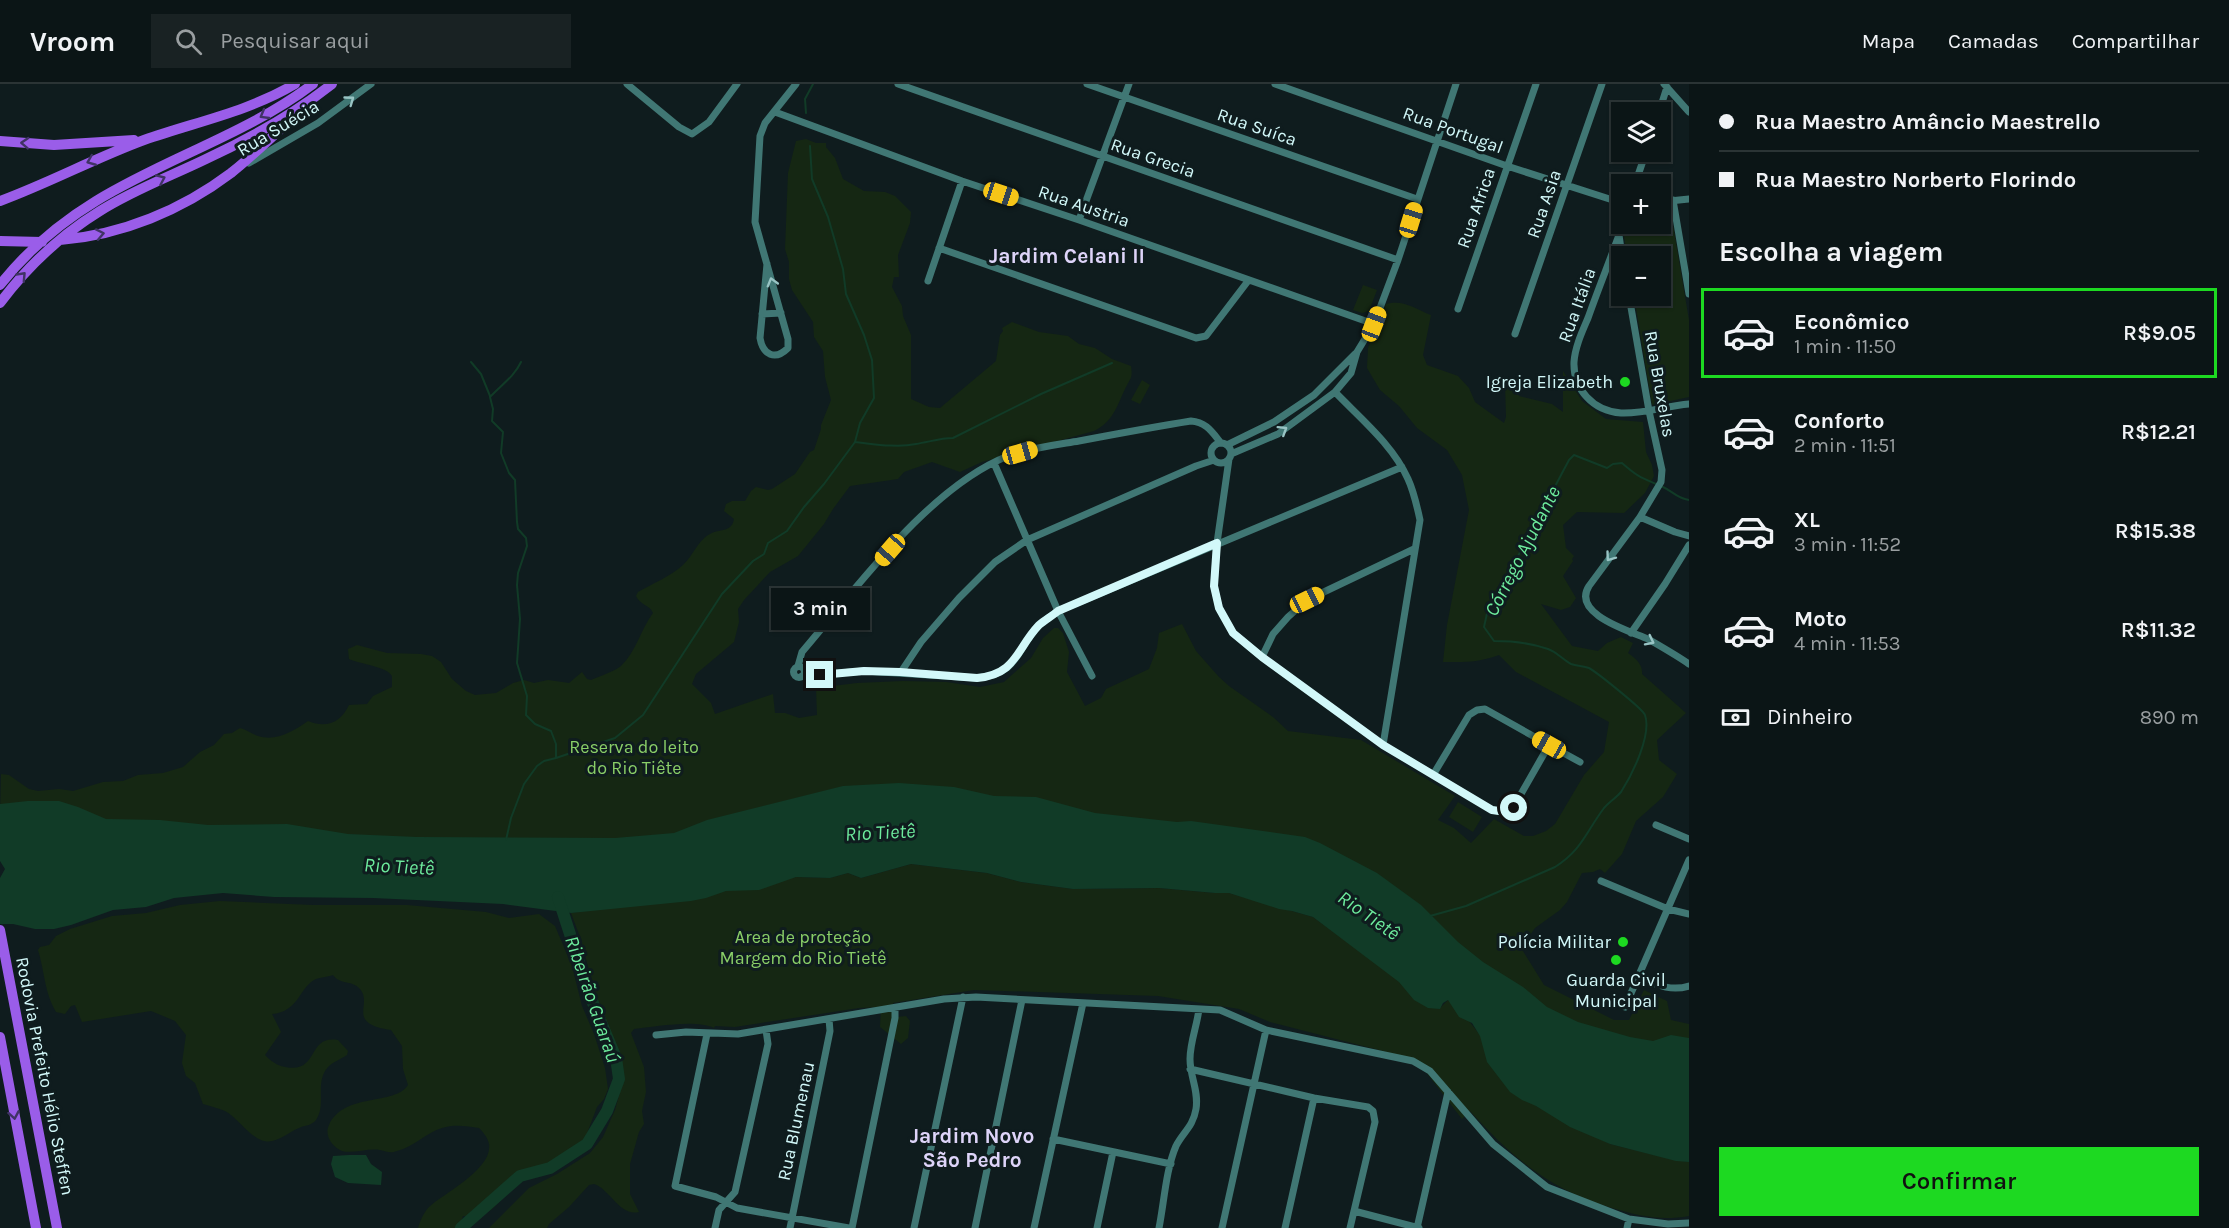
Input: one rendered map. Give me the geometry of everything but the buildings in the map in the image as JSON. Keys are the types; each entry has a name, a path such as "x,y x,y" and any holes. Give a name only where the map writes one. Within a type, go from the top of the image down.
{"highway":[{"path":"0,201 146,139 223,116 295,84"},
{"path":"0,285 33,249 55,230 95,202 131,182 230,135 313,84"},
{"path":"0,241 41,242 75,239 143,222 174,207 228,174 328,87"},
{"path":"0,303 18,279 47,251 99,211 138,189 209,158 264,129 328,87"},
{"path":"0,141 75,145 146,139"},
{"name":"Rodovia Prefeito Hélio Steffen","path":"0,930 57,1228"},
{"name":"Rodovia Prefeito Hélio Steffen","path":"0,1037 36,1228"},
{"path":"42,1147 65,1228"}],"street":[{"name":"Rua Suécia","path":"228,174 318,123 371,84"},
{"path":"627,84 679,128 692,134 709,122 737,84"},
{"path":"767,264 760,338 762,348 767,354 776,355 788,348 788,339 781,313 767,264 755,222 760,136 765,123 796,84"},
{"name":"Rua Grecia","path":"898,84 1398,260"},
{"name":"Rua Suíca","path":"1087,84 1417,199"},
{"path":"1079,220 1129,84"},
{"name":"Rua Portugal","path":"1275,84 1439,140 1507,166 1611,199"},
{"path":"900,672 921,642 959,598 995,562 1027,540 1196,466 1213,456 1224,444 1274,422 1314,395 1357,352 1374,324 1398,260 1456,84"},
{"name":"Rua Africa","path":"1458,309 1536,84"},
{"name":"Rua Asia","path":"1515,334 1602,84"},
{"path":"1666,86 1689,112"},
{"path":"1662,102 1666,86"},
{"name":"Rua Austria","path":"775,112 962,181 1374,324"},
{"path":"928,281 962,181"},
{"path":"1689,199 1673,200 1689,294"},
{"path":"1619,235 1621,246"},
{"name":"Rua Itália","path":"1619,235 1576,350 1574,374 1577,384 1583,393 1609,411 1621,413 1649,411 1689,404"},
{"path":"939,248 1196,338 1206,336 1248,281"},
{"name":"Rua Bruxelas","path":"1631,306 1662,470 1661,482 1640,517 1585,592 1584,598 1588,605 1605,619 1631,633"},
{"path":"762,314 781,313"},
{"path":"1213,456 1223,463 1230,457 1278,434 1335,392 1351,373 1357,352"},
{"path":"1335,392 1389,448 1402,467 1415,498 1420,520 1383,745"},
{"path":"1402,467 1217,543 1058,611 1039,626 1012,664 990,676 977,678 864,671 797,677 794,673 802,652 905,532 936,502 970,477 1007,456 1033,449 1198,421 1207,426 1224,444 1230,457 1224,484 1217,543 1214,586 1219,608 1233,633 1262,657 1383,745 1492,810 1506,812 1514,808 1549,745"},
{"path":"1207,426 1213,456 1224,484"},
{"path":"994,463 1058,611 1092,676"},
{"path":"1640,517 1689,536"},
{"path":"1688,661 1631,633 1689,545"},
{"path":"1262,657 1273,634 1307,600 1414,549"},
{"path":"1433,776 1469,715 1476,710 1485,709 1580,762"},
{"path":"1656,825 1689,839"},
{"path":"1625,1007 1689,860"},
{"path":"1602,881 1668,909 1689,914"},
{"path":"1637,977 1670,989 1677,990 1689,986"},
{"path":"914,1228 963,997"},
{"path":"656,1035 686,1032 738,1034 963,997 1220,1010 1266,1030 1413,1061 1430,1071 1493,1144 1530,1176 1547,1187 1629,1219 1668,1224 1689,1223"},
{"path":"975,1228 1022,1000"},
{"path":"1034,1228 1083,1003"},
{"path":"707,1034 675,1186 716,1197 736,1208 850,1228 895,1018 895,1008"},
{"path":"1159,1228 1177,1144 1189,1128 1196,1108 1197,1092 1190,1058 1199,1009"},
{"name":"Rua Blumenau","path":"790,1228 830,1031 829,1019"},
{"path":"715,1228 719,1210 735,1192 768,1044 766,1030"},
{"path":"1222,1228 1266,1030"},
{"path":"1191,1069 1314,1098 1368,1107 1373,1111 1375,1122 1350,1228"},
{"path":"1354,1211 1418,1228 1448,1092"},
{"path":"1285,1228 1314,1098"},
{"path":"1053,1139 1172,1164"},
{"path":"1097,1228 1113,1152"},
{"path":"1627,1228 1629,1219"}],"green space":[{"name":"Reserva do leito do Rio Tiête","path":"806,139 816,143 826,143 843,179 864,191 885,192 895,196 911,212 910,223 898,255 899,277 894,277 892,287 902,306 903,316 911,335 911,399 929,407 940,408 996,361 1002,328 1012,322 1039,332 1068,336 1079,344 1095,348 1112,359 1131,366 1131,376 1114,413 1106,423 1094,431 982,462 960,472 932,462 904,472 898,479 850,486 798,556 770,572 744,600 738,609 739,622 734,642 696,674 692,684 711,703 715,714 773,694 775,713 785,713 799,718 817,715 816,688 857,683 946,682 980,687 1004,682 1031,658 1043,638 1054,628 1058,628 1063,633 1069,652 1067,672 1085,706 1101,698 1106,689 1149,669 1157,648 1159,633 1182,624 1196,651 1219,677 1288,731 1361,740 1455,796 1438,820 1454,828 1471,843 1494,819 1524,836 1533,836 1546,831 1555,824 1584,775 1604,752 1609,722 1516,672 1499,655 1477,661 1443,662 1447,625 1469,510 1462,475 1447,450 1417,428 1399,406 1380,390 1367,368 1368,348 1386,304 1409,305 1431,315 1423,355 1427,365 1458,376 1469,388 1475,402 1504,423 1506,417 1505,382 1512,384 1519,396 1552,404 1563,412 1563,371 1582,401 1606,419 1643,422 1646,452 1654,476 1645,493 1624,513 1577,512 1563,525 1566,548 1574,556 1563,576 1576,598 1570,607 1561,610 1541,604 1572,646 1598,651 1607,643 1621,637 1633,643 1628,653 1640,664 1642,674 1686,713 1657,740 1659,760 1677,774 1663,797 1636,821 1622,854 1605,873 1600,869 1582,873 1567,902 1535,928 1521,948 1544,985 1614,1020 1629,1020 1644,990 1667,1001 1671,1020 1689,1024 1689,1050 1584,1037 1328,864 621,849 0,816 1,774 9,775 29,789 73,791 103,782 123,781 138,775 163,773 183,767 200,752 214,745 224,734 232,733 240,728 258,736 271,738 291,732 308,721 327,724 338,720 349,705 367,704 373,696 392,687 392,676 385,670 349,659 348,649 357,645 387,653 432,656 441,662 452,679 466,691 475,695 496,693 513,683 524,680 534,683 548,680 569,683 582,672 587,679 591,680 621,666 631,654 653,613 638,599 636,596 638,592 678,569 707,536 731,526 734,519 724,511 726,504 732,501 745,501 756,487 772,489 795,474 810,452 814,450 831,400 825,377 823,351 814,337 813,322 792,290 785,249 788,173 796,141"},
{"path":"1671,213 1689,320 1689,397 1652,405 1636,306 1671,306 1671,246 1626,246 1624,234 1671,234"},
{"path":"1363,285 1377,290 1369,311 1362,313 1353,310"},
{"path":"1142,380 1150,385 1140,404 1131,400"},
{"path":"1458,802 1482,817 1473,832 1449,817"},
{"name":"Area de proteção Margem do Rio Tietê","path":"911,864 987,873 1021,882 1073,889 1159,888 1229,893 1313,917 1439,1009 1448,1000 1469,1021 1536,1106 1610,1144 1689,1162 1689,1216 1659,1218 1632,1213 1569,1192 1551,1182 1502,1144 1470,1111 1462,1119 1422,1067 1406,1057 1270,1022 1239,1009 1158,996 974,990 893,1003 897,1017 906,1016 910,1021 908,1038 901,1044 880,1027 881,1007 859,1008 735,1027 715,1026 714,1028 706,1025 686,1024 634,1029 631,1033 644,1067 646,1092 642,1111 644,1124 639,1132 630,1164 630,1194 639,1212 632,1212 621,1207 605,1191 594,1184 589,1185 547,1228 489,1228 529,1188 590,1153 603,1137 615,1110 621,1088 621,1067 600,1011 580,937 571,913 726,891 796,877 830,878 848,873 861,878"},
{"path":"220,901 313,905 407,905 486,912 509,918 539,914 555,926 572,966 582,1006 605,1068 608,1089 604,1099 597,1107 583,1144 566,1158 516,1176 505,1196 491,1210 463,1216 459,1228 418,1228 429,1207 476,1171 488,1153 489,1144 479,1128 456,1126 436,1130 403,1149 392,1152 375,1150 346,1152 332,1144 328,1137 328,1129 336,1115 357,1103 392,1095 408,1085 403,1069 402,1046 391,1030 368,1023 364,1018 363,993 355,985 338,980 333,975 316,979 309,984 293,1005 272,1014 281,1032 265,1055 276,1064 296,1068 304,1065 316,1048 328,1040 338,1040 348,1051 347,1055 330,1065 324,1073 321,1107 316,1120 271,1141 256,1137 225,1111 203,1104 195,1083 186,1076 182,1063 186,1035 175,1021 151,1011 82,1022 75,1005 71,1006 65,1014 56,1012 47,989 38,950 40,947 49,945 56,936 70,929 112,916"}],"water":[{"name":"Rio Tietê","path":"899,783 954,787 994,796 1036,797 1095,813 1177,822 1191,821 1305,837 1320,843 1377,873 1421,905 1458,942 1483,962 1523,987 1547,1007 1578,1022 1630,1037 1653,1041 1671,1035 1689,1038 1689,1162 1676,1161 1610,1144 1570,1127 1522,1100 1510,1092 1487,1062 1480,1036 1472,1023 1459,1017 1448,1000 1440,1009 1428,1008 1414,1000 1399,982 1313,917 1229,893 1159,888 1073,889 1021,882 987,873 911,864 861,878 848,873 830,878 796,877 759,890 726,891 691,901 571,913 503,904 373,898 274,897 223,893 174,898 146,907 113,910 54,929 0,924 0,878 5,869 0,861 0,804 59,801 106,819 160,820 208,825 287,824 348,834 417,837 615,838 674,833 707,820 843,786"},
{"path":"366,1155 371,1164 382,1172 381,1185 348,1183 335,1177 331,1164 333,1156"}],"waterway":[{"path":"806,113 805,99 813,84"},
{"path":"506,840 511,818 524,784 537,766 544,761 615,738 643,715 722,594 753,561 764,554 768,543 787,531 855,442 860,423 874,398 872,360 846,294 843,269 828,217 812,179 810,146"},
{"path":"471,362 481,374 490,396"},
{"path":"521,362 511,377 490,397 493,409 492,421 503,432 501,453 509,473 515,480 518,529 526,538 527,546 518,573 517,585 520,619 517,663 527,696 526,715 535,724 551,731 556,744 556,758"},
{"path":"855,442 901,446 953,438 1041,394 1112,363"},
{"name":"Córrego Ajudante","path":"1430,916 1466,906 1564,861 1578,847 1604,808 1621,792 1643,744 1646,733 1645,715 1628,698 1589,668 1571,664 1542,647 1494,641 1484,627 1488,609 1496,602 1499,592 1569,460 1574,455 1607,468 1613,464 1622,463 1642,478 1689,500"},
{"name":"Ribeirão Guaraú","path":"461,1228 520,1176 550,1168 587,1144 607,1111 619,1079 616,1058 590,996 558,897"}],"place":[{"name":"Igreja Elizabeth","path":"1625,382"},
{"name":"Polícia Militar","path":"1623,942"},
{"name":"Guarda Civil Municipal","path":"1616,960"}],"district":[{"name":"Jardim Celani II","path":"1067,256"},
{"name":"Jardim Novo São Pedro","path":"972,1148"}],"route":[{"path":"820,675 864,671 977,678 990,676 1012,664 1039,626 1058,611 1217,543 1214,586 1219,608 1233,633 1262,657 1383,745 1492,810 1506,812 1514,808"}]}
